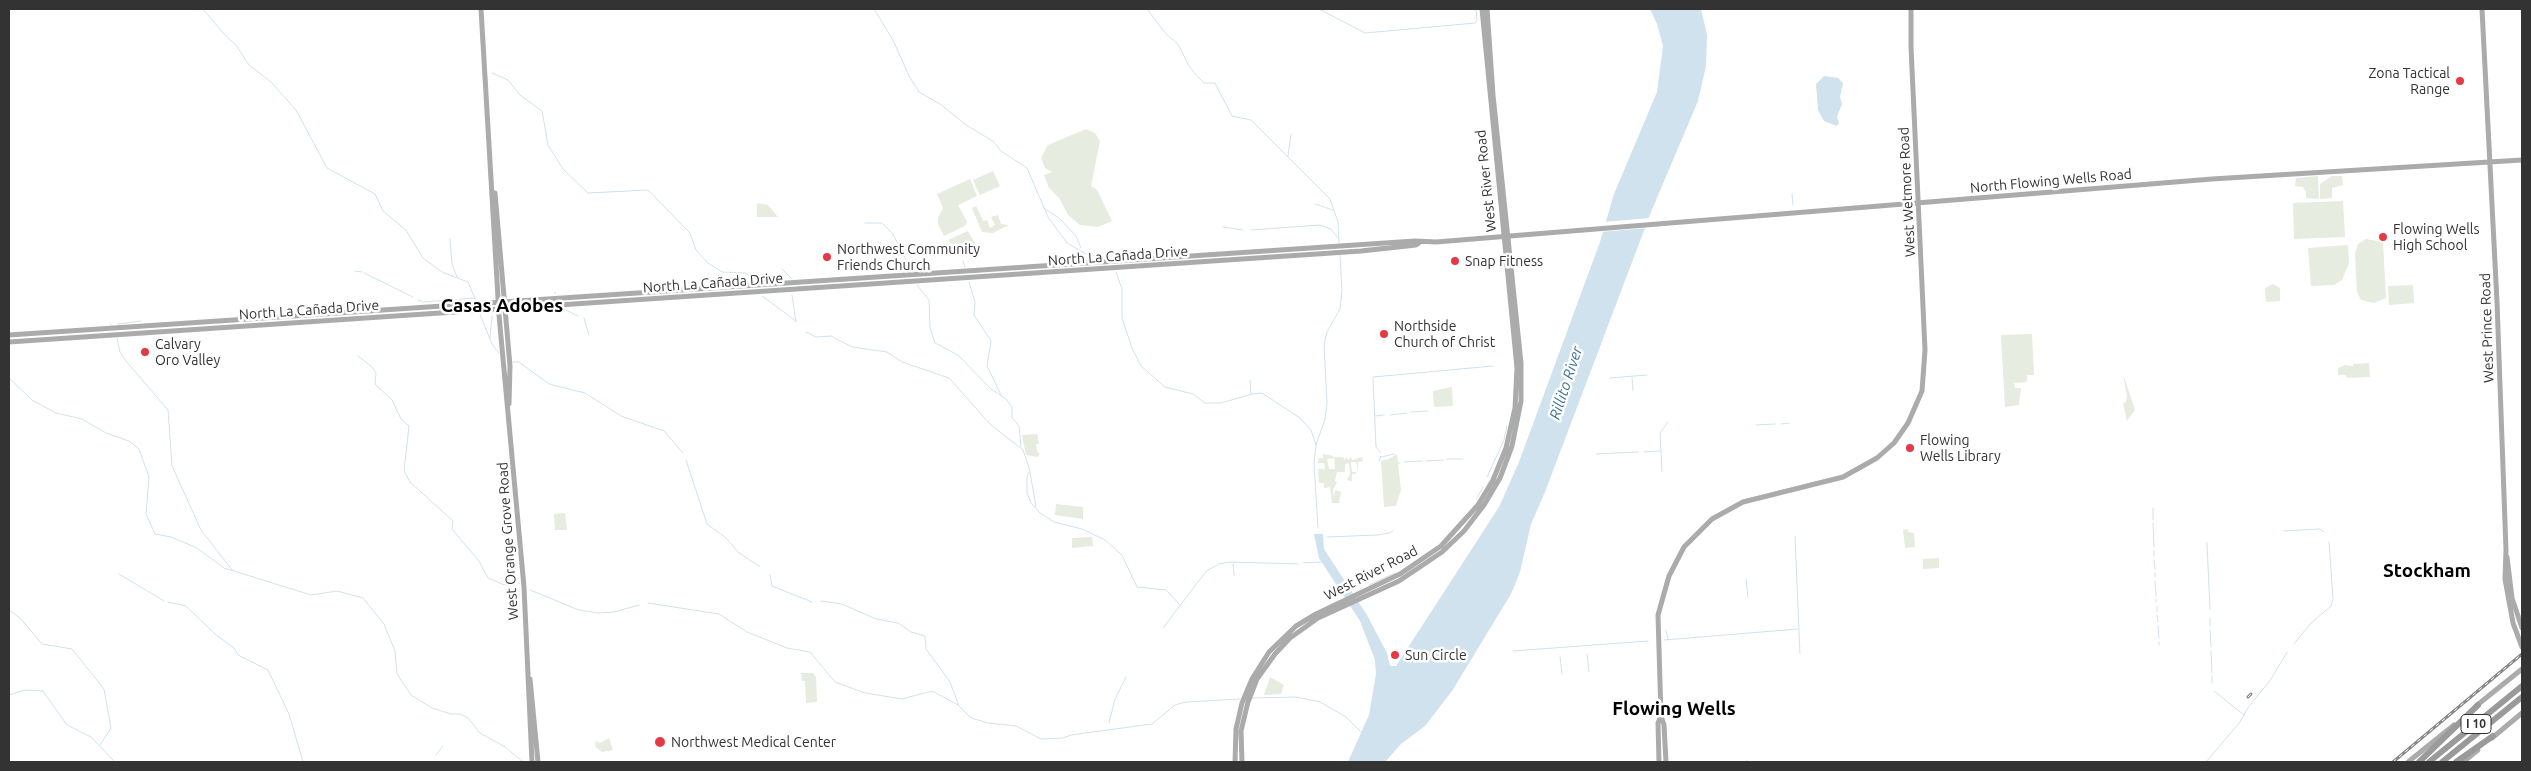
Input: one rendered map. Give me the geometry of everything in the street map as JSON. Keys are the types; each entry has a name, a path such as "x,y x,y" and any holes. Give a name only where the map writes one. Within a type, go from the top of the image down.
{"highway":[{"name":"I 10","path":"2429,762 2522,686"},
{"name":"I 10","path":"2442,762 2522,697"},
{"path":"2419,762 2478,705"},
{"path":"2456,762 2494,736"}],"main road":[{"name":"West Orange Grove Road","path":"481,9 499,310 509,408 529,674 532,762"},
{"name":"West River Road","path":"1235,762 1236,730 1246,700 1264,669 1290,638 1318,618 1404,575 1437,556 1472,521 1495,487 1512,446 1520,407 1522,369 1505,236 1482,9"},
{"name":"West River Road","path":"1487,9 1505,236"},
{"name":"West Wetmore Road","path":"1661,716 1658,615 1669,576 1684,547 1712,520 1743,502 1843,477 1877,458 1894,443 1910,421 1922,391 1924,374 1920,203 1911,55 1912,9"},
{"name":"West Prince Road","path":"2482,9 2491,162 2507,556 2512,598 2522,628"},
{"name":"North Flowing Wells Road","path":"1582,229 2208,179 2522,160"},
{"name":"West Orange Grove Road","path":"492,178 497,201 506,309 511,393 509,408"},
{"name":"North La Cañada Drive","path":"9,342 499,310 1339,250 1414,241 1419,243 1582,229"},
{"name":"North La Cañada Drive","path":"9,335 1339,250"},
{"name":"West Prince Road","path":"2507,556 2505,564 2506,591 2522,647"},
{"path":"2408,762 2522,668"},
{"name":"West Orange Grove Road","path":"529,674 532,687 538,762"},
{"name":"West River Road","path":"1242,762 1241,736 1246,700"},
{"path":"2462,762 2522,713"},
{"path":"1660,762 1658,723 1661,716"},
{"path":"1661,716 1664,725 1666,762"}],"shaded area":[{"path":"1086,129 1095,133 1100,141 1091,186 1097,190 1112,221 1098,227 1080,225 1068,215 1059,198 1049,188 1044,175 1052,172 1045,168 1041,158 1048,145"},
{"path":"993,171 1000,186 980,195 973,180"},
{"path":"2318,176 2319,199 2306,198 2306,192 2303,187 2295,186 2296,178"},
{"path":"2332,176 2342,176 2343,185 2332,188 2332,198 2320,199 2320,184"},
{"path":"970,179 977,196 958,205 967,222 965,226 944,236 938,224 938,218 943,208 937,194"},
{"path":"2343,201 2345,237 2294,239 2293,203"},
{"path":"757,203 768,205 778,217 757,217"},
{"path":"976,206 983,221 987,220 990,228 995,225 991,217 998,215 1001,224 1009,225 993,233 982,232 972,208"},
{"path":"968,231 979,250 967,254 961,253 955,250 948,240"},
{"path":"2366,239 2383,242 2386,298 2374,303 2361,300 2357,292 2355,253 2358,244"},
{"path":"2348,245 2349,263 2342,280 2334,285 2311,286 2308,248"},
{"path":"2273,284 2280,288 2280,301 2266,302 2265,288"},
{"path":"2413,285 2414,303 2389,305 2388,286"},
{"path":"2032,334 2034,375 2027,375 2027,382 2014,383 2015,388 2021,388 2019,405 2005,407 2001,335"},
{"path":"2369,363 2370,377 2348,378 2345,375 2338,375 2338,368 2345,365 2353,366 2353,364"},
{"path":"2123,374 2135,410 2127,421 2123,403 2126,402 2127,396"},
{"path":"1452,387 1453,406 1434,407 1433,391"},
{"path":"1037,434 1039,444 1036,444 1037,451 1040,454 1037,457 1026,455 1022,435"},
{"path":"1323,454 1333,456 1334,458 1327,459 1329,469 1335,469 1334,457 1343,457 1345,460 1346,457 1348,460 1351,457 1352,460 1362,457 1363,461 1358,462 1358,471 1356,462 1351,462 1352,472 1356,472 1356,474 1352,474 1352,481 1347,480 1350,474 1349,463 1345,464 1345,472 1337,472 1335,481 1337,482 1333,490 1334,497 1335,490 1341,492 1339,503 1332,503 1330,487 1324,488 1324,483 1319,483 1318,469 1325,469 1324,463 1318,463 1319,458 1323,458"},
{"path":"1397,454 1401,490 1396,506 1384,507 1381,461"},
{"path":"1056,504 1083,507 1083,519 1055,515"},
{"path":"565,513 567,530 555,530 554,514"},
{"path":"1908,529 1908,532 1914,533 1915,547 1905,548 1903,530"},
{"path":"1092,537 1093,546 1072,548 1072,538"},
{"path":"1939,558 1939,568 1923,569 1923,559"},
{"path":"801,673 813,673 816,677 817,702 806,703 805,681 802,681"},
{"path":"1270,677 1284,685 1281,694 1264,695"},
{"path":"609,738 613,750 602,752 595,746 596,741 600,743"}],"water":[{"name":"Rillito River","path":"1650,9 1701,9 1707,35 1706,66 1698,101 1651,212 1545,492 1531,524 1520,572 1511,594 1452,691 1425,726 1401,744 1385,762 1348,762 1369,715 1376,674 1375,660 1360,621 1319,558 1314,534 1323,534 1324,549 1367,615 1387,653 1390,666 1396,666 1499,507 1519,462 1600,242 1614,194 1657,92 1663,46 1657,24"},
{"path":"1824,76 1838,78 1843,83 1840,97 1842,104 1837,117 1839,123 1837,126 1824,121 1818,110 1816,84"}],"pier":[{"path":"1651,218 1648,228 1600,232 1603,222"}],"waterway":[{"path":"203,9 236,45 249,65 271,82 296,110 327,168 375,194 383,211 406,230 423,258 442,272 468,282 476,301"},
{"path":"874,9 893,40 909,76 919,92 940,104 966,125 993,141 1001,151 1027,168 1048,217 1067,243 1088,255 1111,257"},
{"path":"1147,9 1166,34 1178,44 1189,66 1198,77 1204,83 1215,83 1232,116 1251,120 1330,199 1338,222 1339,243"},
{"path":"1319,9 1365,33 1475,23 1477,20 1476,9"},
{"path":"492,73 508,80 520,95 542,111 548,145 563,169 588,193 648,190 690,233 696,250 708,263 722,272 746,273 756,283"},
{"path":"1288,156 1291,134"},
{"path":"1792,194 1793,205"},
{"path":"1315,204 1333,210"},
{"path":"1044,208 1059,218 1076,236 1081,248"},
{"path":"865,223 882,223 893,234 912,271"},
{"path":"1251,230 1320,225 1331,229 1338,238"},
{"path":"1223,227 1243,230"},
{"path":"450,239 452,264 457,277"},
{"path":"1316,445 1325,419 1327,403 1324,345 1327,332 1340,309 1342,291 1340,255"},
{"path":"963,261 965,267"},
{"path":"782,269 792,279"},
{"path":"355,271 362,272"},
{"path":"1116,272 1122,289 1122,318 1132,348 1141,366 1165,387 1193,394 1205,403 1221,403 1262,393 1300,418 1311,430 1316,445 1314,462 1318,528"},
{"path":"364,273 413,297"},
{"path":"969,282 975,302 974,315 991,341 987,366 1001,395"},
{"path":"917,285 929,300 930,327 935,343 958,355 991,389 1006,399 1012,407 1012,418 1019,426 1021,447"},
{"path":"792,295 796,322"},
{"path":"762,296 796,321"},
{"path":"418,300 423,302 475,298"},
{"path":"566,310 578,316"},
{"path":"479,312 492,344 499,353"},
{"path":"490,338 492,316"},
{"path":"584,318 589,335"},
{"path":"118,324 141,321"},
{"path":"806,332 816,337 831,336 852,347 887,352 902,362 949,378 990,424 1023,450 1030,471 1027,476 1027,493 1031,503 1040,513 1054,522 1082,529 1105,540 1122,555 1137,587 1166,590 1180,605"},
{"path":"117,338 120,352 126,361 168,410 172,466 201,530 233,571"},
{"path":"358,356 372,367 376,373 375,384 392,400 401,419 409,426 404,471 410,482 453,521 452,529 479,561 488,578 507,586 518,582 520,584"},
{"path":"513,362 519,362 549,384 585,393 621,416 664,431 683,453"},
{"path":"1381,453 1376,447 1373,377 1493,366"},
{"path":"1610,378 1647,375"},
{"path":"1632,377 1633,391"},
{"path":"9,378 32,400 56,413 82,419 106,433 129,441 139,449 149,477 146,514 155,534 171,537 197,548 224,568 311,595 337,591 363,598 384,624 395,651 397,674 411,695 432,708 451,714 461,714 468,718 480,733 505,747 523,762"},
{"path":"1250,380 1251,394"},
{"path":"1411,412 1428,411"},
{"path":"1390,415 1407,413"},
{"path":"1375,416 1384,415"},
{"path":"1662,472 1660,433 1668,422"},
{"path":"1781,424 1789,423"},
{"path":"1756,425 1775,424"},
{"path":"1487,477 1504,440 1507,426"},
{"path":"1644,452 1660,451"},
{"path":"1596,454 1638,452"},
{"path":"1381,457 1394,454"},
{"path":"1379,461 1381,456"},
{"path":"1447,459 1463,459"},
{"path":"686,460 707,524 726,538 738,552 760,567"},
{"path":"1426,461 1443,460"},
{"path":"1404,462 1422,461"},
{"path":"1030,472 1036,507"},
{"path":"1477,498 1483,487"},
{"path":"2153,508 2153,520"},
{"path":"2153,523 2154,547"},
{"path":"2284,531 2320,529 2324,532"},
{"path":"1327,537 1377,535 1393,531"},
{"path":"1795,536 1800,654"},
{"path":"2294,644 2310,624 2331,606 2333,599 2329,542"},
{"path":"2207,543 2210,609"},
{"path":"2154,551 2154,556"},
{"path":"2154,560 2155,569"},
{"path":"1163,628 1201,578 1208,570 1219,564 1230,562 1298,564"},
{"path":"1234,575 1233,564 1235,562"},
{"path":"1303,563 1322,562"},
{"path":"1369,585 1395,573"},
{"path":"119,574 164,601"},
{"path":"770,575 772,586 812,602"},
{"path":"1746,579 1748,597"},
{"path":"2155,581 2156,596"},
{"path":"530,590 579,610 598,613 614,612 639,605"},
{"path":"821,601 842,604 876,619 898,623 911,632 925,636 926,649 950,682 959,706 971,718 988,723 1016,726 1041,739 1063,738 1071,735 1152,724 1175,705 1186,702 1240,699"},
{"path":"168,602 186,606 215,634 234,648 238,655 268,670 289,714 303,762"},
{"path":"648,603 719,614 747,632 787,648 810,652 835,682 865,693 902,699 932,691 958,705"},
{"path":"2157,606 2157,612"},
{"path":"9,610 21,619 42,644 72,649 104,689 111,728 100,745"},
{"path":"2157,615 2158,622"},
{"path":"2210,618 2210,626"},
{"path":"2158,626 2159,638"},
{"path":"1664,640 1798,629"},
{"path":"1666,630 1668,639"},
{"path":"2210,630 2211,647"},
{"path":"1513,651 1648,641"},
{"path":"2211,651 2212,673"},
{"path":"2206,762 2240,722 2247,709 2271,679 2287,652"},
{"path":"1587,654 1589,672"},
{"path":"1560,657 1562,674"},
{"path":"2212,676 2212,683"},
{"path":"1109,723 1115,699 1126,677"},
{"path":"9,695 25,690 43,691 67,725 91,737 115,762"},
{"path":"2214,691 2244,715"},
{"path":"1252,698 1296,697 1320,702 1346,717 1362,733"},
{"path":"436,755 443,746"}],"railway":[{"path":"2393,762 2522,654"},
{"path":"2248,697 2251,694"}],"place":[{"name":"Zona Tactical Range","path":"2460,81"},
{"name":"Flowing Wells High School","path":"2383,237"},
{"name":"Northwest Community Friends Church","path":"827,257"},
{"name":"Snap Fitness","path":"1455,261"},
{"name":"Northside Church of Christ","path":"1384,334"},
{"name":"Calvary Oro Valley","path":"145,352"},
{"name":"Flowing Wells Library","path":"1910,448"},
{"name":"Sun Circle","path":"1395,655"},
{"name":"Northwest Medical Center","path":"660,742"}],"district":[{"name":"Casas Adobes","path":"502,306"},
{"name":"Stockham","path":"2427,571"},
{"name":"Flowing Wells","path":"1674,709"}]}
